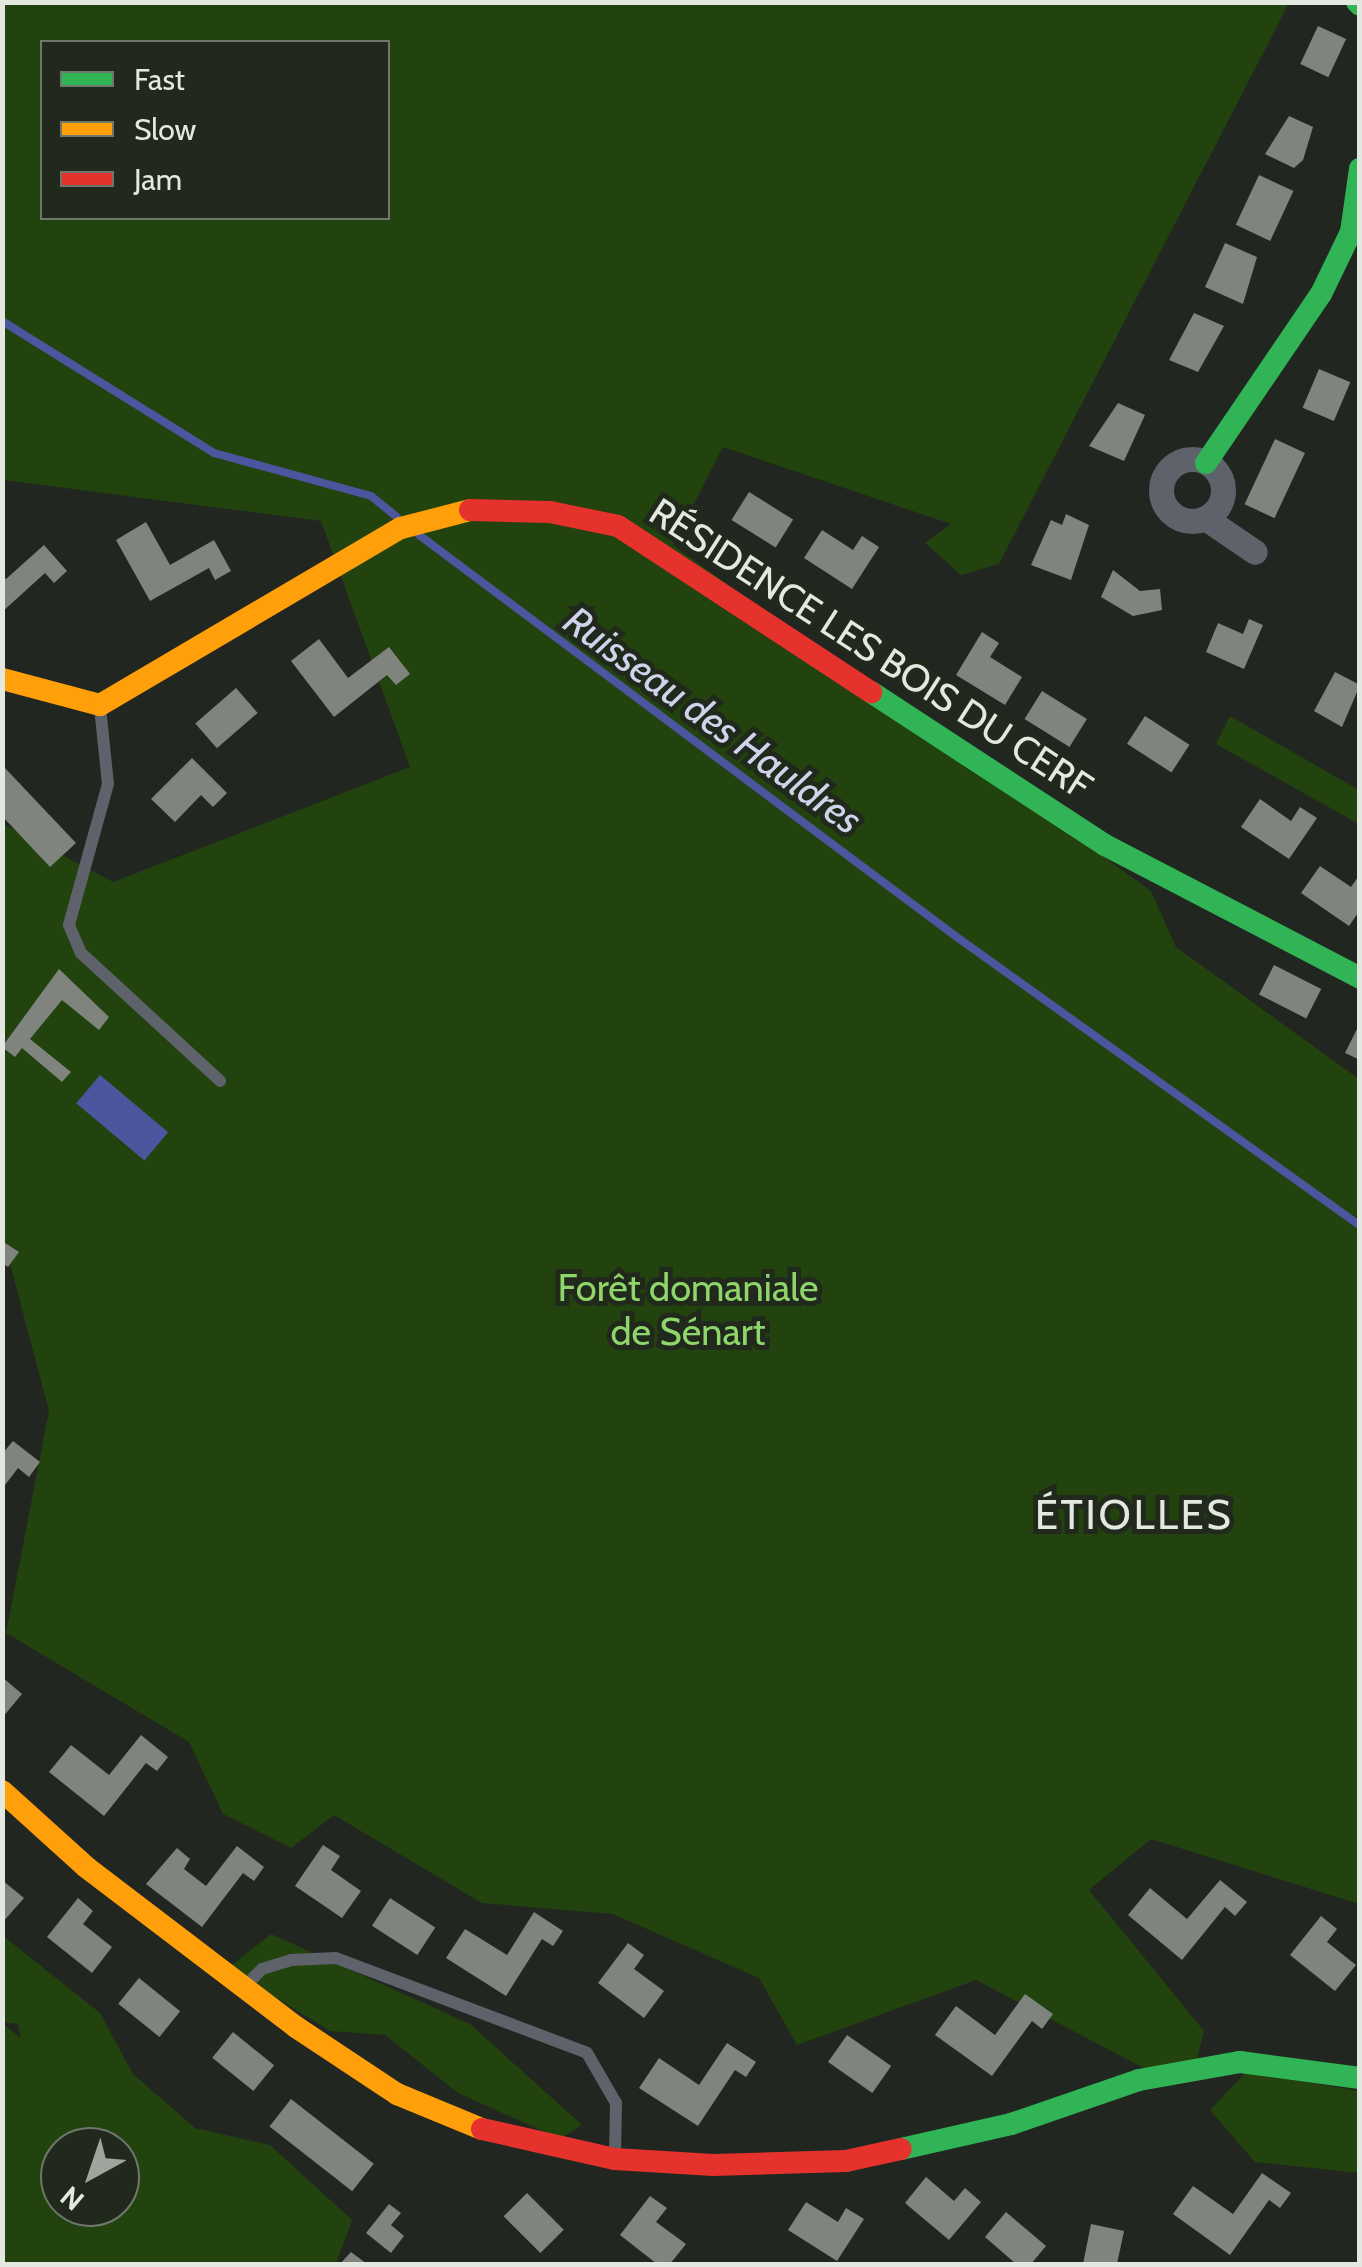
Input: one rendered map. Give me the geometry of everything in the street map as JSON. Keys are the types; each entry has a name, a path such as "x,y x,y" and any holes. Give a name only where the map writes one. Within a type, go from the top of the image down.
{"street":[{"path":"1206,463 1321,294 1351,232 1360,169"},
{"path":"1206,518 1223,494 1218,474 1206,463 1179,462 1161,490 1176,516 1206,518 1255,552"},
{"name":"RÉSIDENCE LES BOIS DU CERF","path":"100,704 408,525 459,510 550,512 618,526 1105,845 1360,978"},
{"path":"2,679 100,704"},
{"path":"2,1792 86,1867 244,1987 397,2094 502,2138 615,2158 713,2165 846,2161 1011,2124 1139,2080 1240,2062 1360,2078"}],"lane":[{"path":"100,704 108,784 69,925 81,953 220,1081"},
{"path":"244,1987 276,1964 336,1958 587,2053 616,2103 615,2158"}],"green space":[{"name":"Forêt domaniale de Sénart","path":"2,3 1289,3 999,564 961,575 925,543 951,524 723,447 673,545 1151,891 1176,947 1359,1079 1359,1904 1151,1839 1089,1890 1204,2031 1194,2072 1155,2074 976,1980 797,2045 759,1978 613,1914 482,1903 334,1815 291,1848 223,1814 189,1742 6,1633 49,1411 3,1237 3,824 113,882 410,767 321,521 3,480"},
{"path":"1230,716 1359,790 1359,824 1216,744"},
{"path":"271,1934 470,2024 582,2125 560,2139 458,2093 385,2035 330,2031 228,1968"},
{"path":"2,1935 100,2013 133,2074 195,2128 270,2145 352,2220 336,2264 3,2264 3,2024 21,2038 18,2024 3,2022"},
{"path":"1246,2072 1359,2091 1359,2173 1255,2162 1210,2110"}],"water":[{"path":"100,1075 168,1132 144,1161 76,1103"}],"building":[{"path":"1318,26 1346,39 1328,77 1300,64"},
{"path":"1289,116 1313,127 1303,160 1294,168 1265,154"},
{"path":"1259,175 1293,191 1270,241 1236,225"},
{"path":"1225,243 1257,257 1243,304 1205,287"},
{"path":"1194,313 1224,326 1198,372 1169,360"},
{"path":"1319,369 1350,382 1334,421 1303,408"},
{"path":"1118,403 1145,415 1124,461 1089,446"},
{"path":"1275,439 1305,453 1274,518 1245,504"},
{"path":"749,492 793,520 776,548 732,520"},
{"path":"1066,514 1089,525 1071,580 1031,565 1051,520 1062,525"},
{"path":"146,522 170,565 214,540 231,571 215,580 209,568 150,601 116,540"},
{"path":"822,530 853,550 862,536 879,547 852,589 804,558"},
{"path":"44,545 67,571 54,583 45,573 2,612 2,575 6,579"},
{"path":"1113,570 1140,591 1160,589 1162,610 1133,616 1101,597"},
{"path":"1249,619 1263,625 1244,669 1206,652 1218,623 1243,634"},
{"path":"982,632 999,643 990,657 1022,677 1005,705 956,675"},
{"path":"319,639 348,678 389,647 410,674 396,685 387,675 334,717 291,661"},
{"path":"1335,672 1360,685 1342,727 1314,711"},
{"path":"236,688 258,713 217,748 195,723"},
{"path":"1042,691 1087,719 1069,747 1025,719"},
{"path":"1145,716 1189,745 1171,773 1127,744"},
{"path":"192,758 227,793 213,807 201,795 175,822 151,799"},
{"path":"4,767 76,843 50,867 2,816"},
{"path":"1260,799 1291,821 1300,807 1317,818 1289,859 1241,827"},
{"path":"1320,866 1351,887 1360,874 1360,910 1349,926 1301,893"},
{"path":"1274,965 1321,989 1306,1018 1259,994"},
{"path":"59,969 109,1017 99,1030 62,1000 30,1039 71,1072 62,1082 22,1048 15,1057 2,1047"},
{"path":"1360,1023 1360,1060 1345,1053"},
{"path":"2,1241 19,1252 8,1267 2,1263"},
{"path":"13,1441 40,1462 29,1477 18,1468 2,1489 2,1454"},
{"path":"2,1677 22,1694 2,1718"},
{"path":"141,1735 168,1757 157,1771 146,1763 104,1816 49,1772 71,1745 109,1775"},
{"path":"323,1845 340,1856 331,1870 361,1891 342,1918 295,1886"},
{"path":"237,1846 264,1867 254,1881 243,1873 202,1927 146,1884 177,1848 190,1859 184,1869 206,1886"},
{"path":"2,1880 24,1898 2,1923"},
{"path":"1220,1880 1247,1902 1235,1916 1225,1907 1182,1960 1128,1915 1150,1888 1187,1919"},
{"path":"78,1898 93,1911 83,1924 112,1947 92,1973 47,1937"},
{"path":"390,1898 435,1927 417,1955 372,1926"},
{"path":"534,1912 563,1931 553,1946 542,1939 506,1996 446,1958 465,1929 507,1955"},
{"path":"1321,1916 1337,1929 1327,1942 1356,1965 1335,1991 1290,1955"},
{"path":"628,1943 644,1955 634,1969 664,1991 644,2018 598,1983"},
{"path":"139,1978 180,2011 159,2037 118,2004"},
{"path":"1025,1994 1053,2014 1042,2029 1032,2021 992,2076 935,2035 956,2006 995,2035"},
{"path":"233,2032 274,2065 253,2091 212,2058"},
{"path":"847,2035 891,2066 872,2093 828,2062"},
{"path":"727,2043 756,2062 746,2077 735,2070 698,2126 639,2088 659,2058 699,2085"},
{"path":"291,2099 374,2164 352,2191 269,2127"},
{"path":"1262,2173 1291,2193 1280,2208 1269,2200 1230,2255 1173,2214 1193,2186 1233,2214"},
{"path":"926,2177 954,2201 965,2188 981,2202 949,2240 905,2203"},
{"path":"527,2193 564,2230 540,2253 504,2216"},
{"path":"650,2196 667,2208 656,2222 686,2244 670,2264 657,2264 620,2235"},
{"path":"806,2202 838,2222 846,2208 864,2219 837,2261 788,2230"},
{"path":"389,2204 401,2213 391,2225 404,2236 391,2253 366,2233"},
{"path":"1006,2212 1046,2246 1031,2264 1016,2264 985,2237"},
{"path":"1091,2224 1124,2231 1117,2264 1083,2264"},
{"path":"351,2252 367,2264 340,2264"}],"waterway":[{"name":"Ruisseau des Hauldres","path":"2,321 214,453 371,496 397,517"},
{"name":"Ruisseau des Hauldres","path":"419,535 954,935 1360,1226"}],"traffic: fast":[{"path":"1357,2 1360,5"},
{"path":"1206,463 1321,294 1351,232 1360,169"},
{"path":"871,692 1105,845 1360,978"},
{"path":"901,2149 1011,2124 1139,2080 1240,2062 1360,2078"}],"traffic: slow":[{"path":"2,679 100,705 401,528 470,510"},
{"path":"2,1791 86,1867 296,2027 397,2094 482,2129"}],"traffic: jam":[{"path":"470,510 550,512 618,526 871,692"},
{"path":"482,2129 615,2159 713,2165 846,2161 901,2149"}],"district":[{"name":"ÉTIOLLES","path":"1134,1514"}]}
